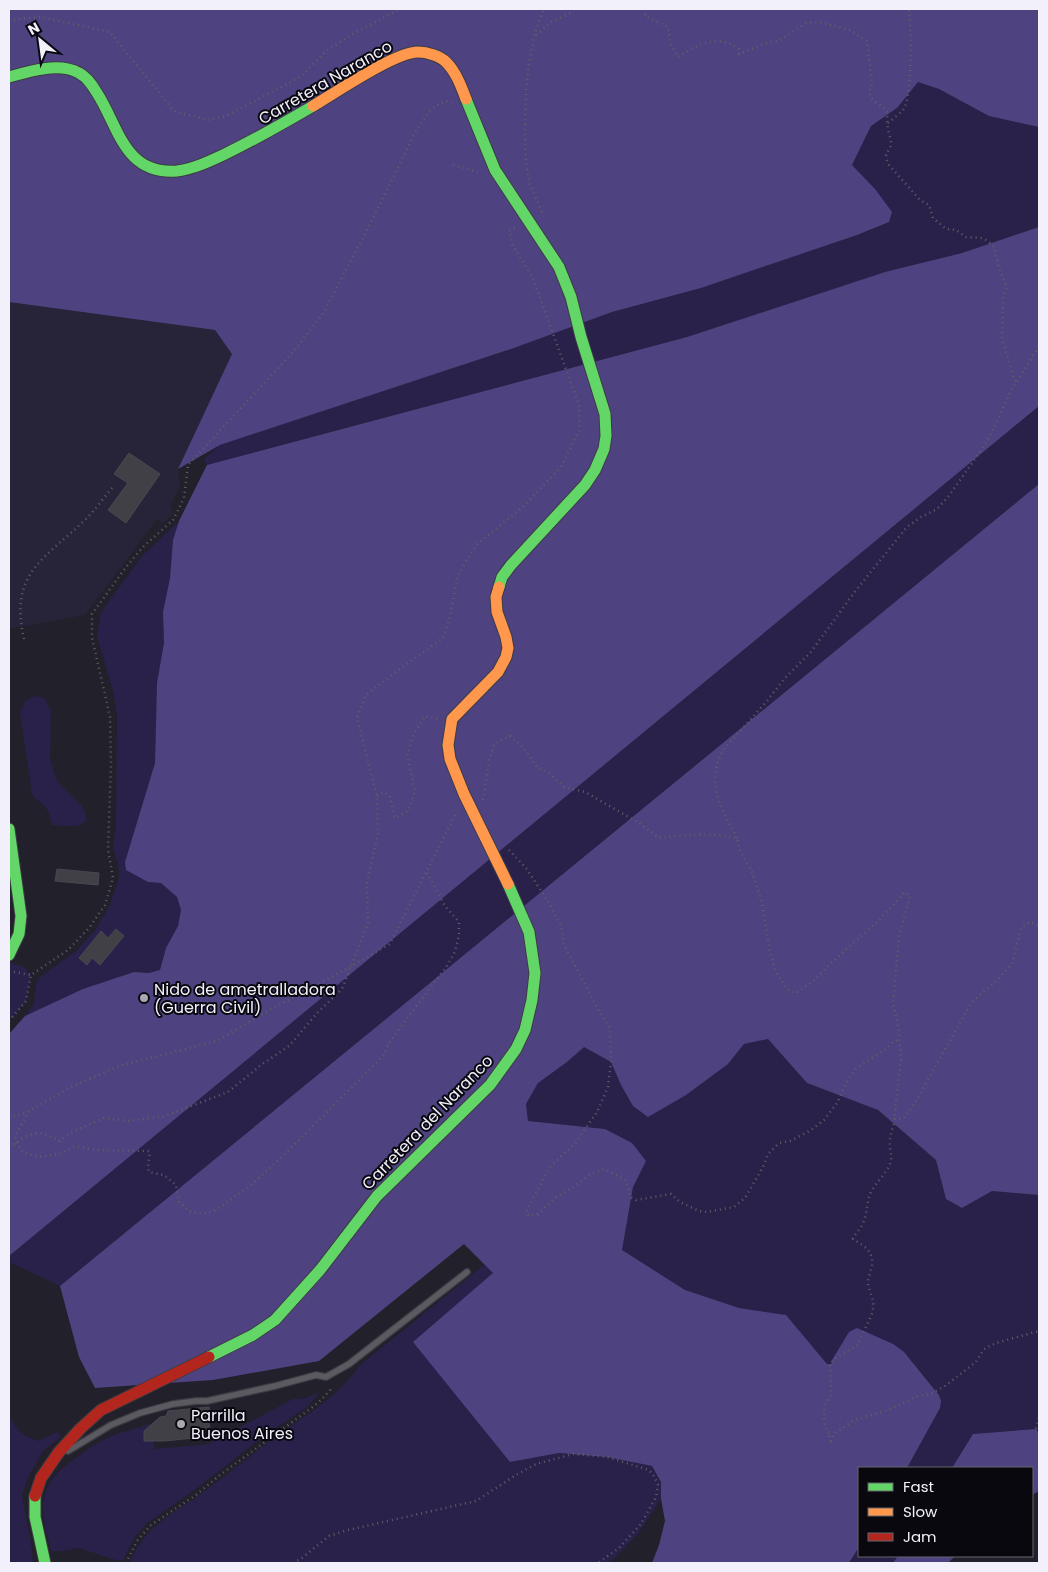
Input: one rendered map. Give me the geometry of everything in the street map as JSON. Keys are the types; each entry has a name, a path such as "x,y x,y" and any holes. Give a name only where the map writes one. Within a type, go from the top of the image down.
{"street":[{"name":"Carretera Naranco","path":"9,77 40,70 63,69 80,74 94,86 125,149 133,158 144,166 168,171 192,169 261,136 397,57 417,52 434,55 444,61 455,74 495,170 559,267 571,297 581,337 605,414 606,436 604,449 595,470 585,486 502,577 496,597 497,612 508,648 506,657 498,672 452,719 450,727"},
{"name":"Carretera del Naranco","path":"45,1563 34,1502 37,1486 57,1454 85,1423 101,1410 253,1336 275,1320 320,1270 377,1196 490,1085 516,1049 525,1030 532,1000 535,973 529,932 514,896 473,814 450,759 448,745 450,727"},
{"path":"9,829 21,916 19,934 9,955"}],"lane":[{"path":"57,1454 65,1453 111,1425 140,1413 173,1404 196,1401 207,1402 316,1375 326,1377 349,1364 467,1272"}],"path":[{"path":"9,20 41,16 110,32 174,111 208,120 226,116 302,76 326,51 356,32 400,9"},
{"path":"542,213 530,184 526,164 526,91 534,36 544,9"},
{"path":"534,36 550,22 568,14 574,9"},
{"path":"645,9 645,16 668,27 671,45 678,57 703,43 720,41 733,44 738,49 739,54 769,42 779,41 806,23 819,22 850,30 867,41 872,82 869,92 873,101 884,107 888,114 891,144 886,154 886,159 889,165 920,200 929,205 933,218 946,229 956,230 966,238 982,238 994,247 999,268 1007,288 1003,296 1002,339 1016,384"},
{"path":"888,123 904,108 909,82 911,54 910,9"},
{"path":"9,971 31,975 68,950 89,928 105,906 113,878 108,850 111,764 110,717 92,638 92,614 126,567 144,546 173,520 184,498 188,465 293,352 324,312 416,131 431,109 445,101 458,102 472,111"},
{"path":"454,165 500,179"},
{"path":"9,1147 17,1144 28,1135 46,1133 59,1141 74,1131 104,1118 129,1122 165,1116 228,1092 288,1046 318,1012 342,989 368,923 367,883 378,834 377,796 357,718 366,695 443,638 450,617 458,575 476,545 523,507 560,467 580,429 579,404 532,276 513,246 509,231 527,219"},
{"path":"1039,346 1016,384 987,442 948,497 936,509 907,527 857,589 810,653 784,679 724,749 715,768 715,789 722,812 729,820 737,838 739,849 752,872 762,903 775,970 786,990 796,992 814,981 876,923 905,892 910,896 899,936 893,1002 900,1039 901,1060 895,1119 890,1136 892,1153 886,1171 872,1190 867,1202 866,1215 853,1239 865,1246 872,1255 868,1282 872,1293 873,1308 859,1338 858,1345 834,1359 830,1364 831,1396 825,1405 824,1412 827,1432 830,1433 829,1438 831,1441 834,1434 854,1420 888,1410 918,1396 931,1394 945,1386 976,1362 984,1349 996,1343 1039,1331"},
{"path":"24,639 20,606 22,590 31,572 43,558 87,518 114,487"},
{"path":"377,796 384,792 390,797 395,818 408,811 415,791 407,754 415,732 426,716 439,720 450,727"},
{"path":"473,814 484,799 489,761 494,744 510,736 523,747 537,766 548,772 564,787 585,792 639,823 659,838 688,834 723,835 737,838"},
{"path":"9,1118 29,1111 71,1087 119,1066 216,1041 390,944 464,794"},
{"path":"507,849 526,868 554,912 561,926 564,946 610,1028 611,1062 608,1087 597,1112 576,1142 549,1168 526,1212 530,1216 538,1214 555,1198 588,1176 604,1169 626,1180 630,1197 636,1200 671,1194 680,1202 699,1211 707,1212 734,1206 745,1198 763,1167 768,1154 779,1143 790,1141 824,1120 837,1103 848,1080 856,1069 900,1039"},
{"path":"29,1111 15,1137 17,1144 24,1153 38,1157 60,1154 76,1146 98,1150 148,1151 150,1155 147,1166 149,1172 164,1176 176,1185 179,1202 188,1210 203,1214 214,1211 250,1186 284,1155 384,1055 390,1041 446,967 454,954 459,936 459,922 445,906 426,871"},
{"path":"895,1119 904,1118 915,1103 971,1003 1012,964 1021,928 1030,922 1039,926"},
{"path":"9,1021 26,1001 31,975"},
{"path":"126,1563 137,1541 151,1525 196,1495 220,1474 322,1400 330,1390 326,1377"},
{"path":"1039,1418 1036,1429 1039,1433"},
{"path":"293,1563 329,1536 476,1501 536,1464 573,1454 607,1457 649,1470 658,1485 656,1497 641,1524 619,1548 598,1563"}],"shaded area":[{"path":"9,9 1039,9 1039,127 989,116 939,89 918,82 897,108 871,126 852,165 875,189 892,212 889,222 857,235 701,288 612,312 514,348 220,445 178,469 232,354 215,330 9,302"},
{"path":"918,82 939,89 989,116 1039,127 1039,227 962,253 885,272 687,337 207,465 204,459 220,445 514,348 612,312 701,288 857,235 889,222 875,189 852,165 871,126 897,108"},
{"path":"1039,227 1039,406 9,1256 9,1034 25,1016 83,989 134,972 149,973 160,970 166,948 178,926 181,910 177,897 161,883 148,882 126,870 125,862 155,763 157,683 164,643 163,612 170,578 173,540 179,521 207,465 687,337 885,272 962,253"},
{"path":"9,302 215,330 232,354 178,468 180,487 170,506 173,513 163,524 157,519 85,615 9,629"},
{"path":"1039,406 1039,484 60,1286 9,1262 9,1256"},
{"path":"1039,484 1039,1195 992,1191 962,1208 946,1199 936,1160 878,1110 807,1083 768,1039 744,1044 728,1064 686,1095 648,1117 633,1106 611,1062 584,1047 538,1083 526,1104 528,1121 605,1129 632,1143 646,1161 633,1187 622,1250 685,1290 739,1308 786,1315 827,1364 831,1364 849,1332 857,1328 893,1344 904,1352 939,1395 941,1401 940,1408 908,1467 858,1467 858,1549 849,1563 652,1563 665,1521 661,1499 661,1482 652,1466 607,1457 559,1453 510,1462 413,1342 493,1273 464,1244 319,1361 213,1380 95,1388 79,1357 60,1286"},
{"path":"179,521 173,540 170,578 163,612 164,643 157,683 155,763 125,862 148,882 162,883 177,897 181,910 178,926 166,948 160,970 149,973 134,972 25,1016 34,1004 36,984 40,977 76,951 95,930 110,905 119,877 118,863 113,849 116,824 117,714 113,691 97,636 101,612 143,555"},
{"path":"34,696 44,698 51,710 50,759 57,781 83,807 87,819 80,825 52,825 46,807 32,794 20,712 25,701"},
{"path":"9,962 24,967 31,975 26,1001 9,1021"},
{"path":"768,1039 807,1083 878,1110 936,1160 946,1199 962,1208 992,1191 1039,1195 1039,1434 1036,1429 973,1434 953,1467 908,1467 940,1408 941,1401 939,1394 904,1352 830,1365 827,1364 786,1315 739,1308 685,1290 622,1250 633,1187 646,1161 605,1129 528,1121 526,1104 538,1083 567,1062 584,1046 611,1062 621,1085 686,1095 728,1064 744,1044"},
{"path":"485,1264 493,1273 510,1462 559,1453 607,1457 652,1466 661,1482 661,1499 638,1534 616,1557 607,1563 129,1563 140,1543 157,1525 328,1399 346,1383 359,1366"},
{"path":"320,1392 307,1407 265,1435 200,1486 146,1524 134,1538 123,1561 79,1548 51,1551 43,1508 44,1496 48,1486 66,1466 102,1441 153,1422 144,1431 144,1441 154,1441 154,1449 208,1444 293,1399 303,1399"},
{"path":"9,1416 15,1426 28,1437 39,1441 57,1432 61,1437 43,1451 29,1475 22,1495 33,1563 9,1563"},
{"path":"1036,1429 1039,1434 1039,1491 1033,1494 1033,1467 953,1467 973,1434"},
{"path":"858,1549 858,1557 897,1557 893,1563 849,1563"},
{"path":"897,1557 954,1557 948,1563 893,1563"}],"building":[{"path":"129,453 160,474 126,523 108,510 128,483 114,474"},
{"path":"57,869 99,873 98,885 55,881"},
{"path":"116,929 124,936 100,965 92,958 87,965 79,958 101,931 108,938"},
{"name":"Parrilla Buenos Aires","path":"209,1407 210,1419 208,1419 210,1427 198,1430 194,1438 144,1441 144,1431 160,1417 166,1416 168,1411"}],"traffic: fast":[{"path":"9,77 35,70 54,68 63,68 82,75 90,82 105,106 125,146 134,157 145,165 159,170 177,171 206,163 313,106"},
{"path":"466,99 495,170 559,267 571,297 581,337 605,414 606,436 604,449 595,470 585,485 511,565 502,577 499,587"},
{"path":"9,829 21,916 19,934 9,955"},
{"path":"209,1357 253,1335 275,1320 320,1270 377,1196 490,1085 516,1049 525,1030 532,1000 535,973 529,932 508,884"},
{"path":"35,1496 35,1517 45,1563"}],"traffic: slow":[{"path":"313,106 380,66 408,54 418,52 433,55 446,62 460,84 466,99"},
{"path":"499,587 496,597 497,612 506,637 508,648 506,657 498,672 452,719 448,745 450,759 464,794 508,884"}],"traffic: jam":[{"path":"35,1496 41,1478 59,1452 101,1410 209,1357"}],"place":[{"name":"Nido de ametralladora (Guerra Civil)","path":"144,998"},
{"name":"Parrilla Buenos Aires","path":"181,1424"}]}
